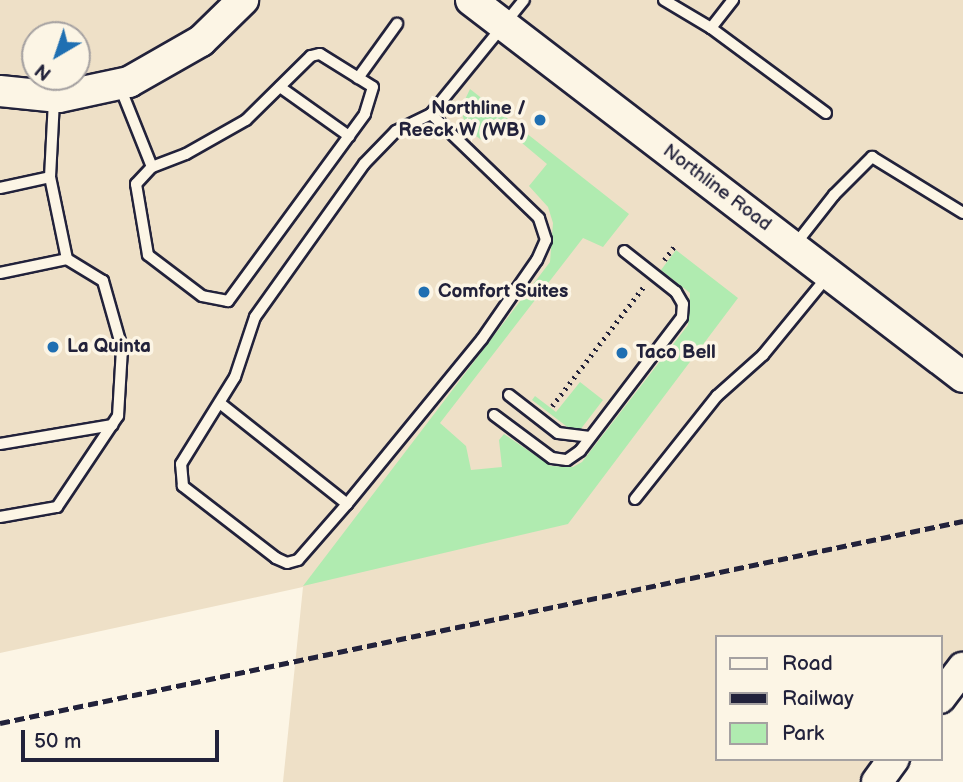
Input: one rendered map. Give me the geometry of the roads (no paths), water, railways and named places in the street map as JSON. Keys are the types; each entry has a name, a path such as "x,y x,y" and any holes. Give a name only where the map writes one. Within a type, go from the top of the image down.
{"main road":[{"path":"0,91 54,97 119,85 178,57 243,0"},
{"name":"Northline Road","path":"471,0 963,377"},
{"path":"877,782 893,761"}],"lane":[{"path":"431,114 539,218 546,240 537,260 482,338 313,548 287,563 183,486 181,464 221,404 235,377 255,317 364,164 396,131 431,114 506,26 524,0"},
{"path":"664,0 711,28 826,113"},
{"path":"711,28 733,0"},
{"path":"358,78 397,24"},
{"path":"320,54 358,78 373,87 373,95 349,136 228,301 202,296 148,255 138,218 136,184 152,167 187,154 246,120 311,56 320,54"},
{"path":"119,85 152,167"},
{"path":"280,87 349,136"},
{"path":"54,97 50,177 67,259"},
{"path":"794,246 834,195 872,157 963,213"},
{"path":"0,188 50,177"},
{"path":"494,415 552,458 567,460 590,437 682,317 683,304 676,292 624,251"},
{"path":"0,273 67,259 103,281 122,348 118,416 57,507 0,517"},
{"path":"635,499 717,396 763,355 830,274"},
{"path":"509,396 558,433 590,437"},
{"path":"221,404 347,503"},
{"path":"0,444 112,425"}],"railway":[{"path":"0,723 963,521"}],"place":[{"name":"Northline / Reeck W (WB)","path":"540,120"},
{"name":"Comfort Suites","path":"424,292"},
{"name":"La Quinta","path":"53,347"},
{"name":"Taco Bell","path":"622,353"}]}
